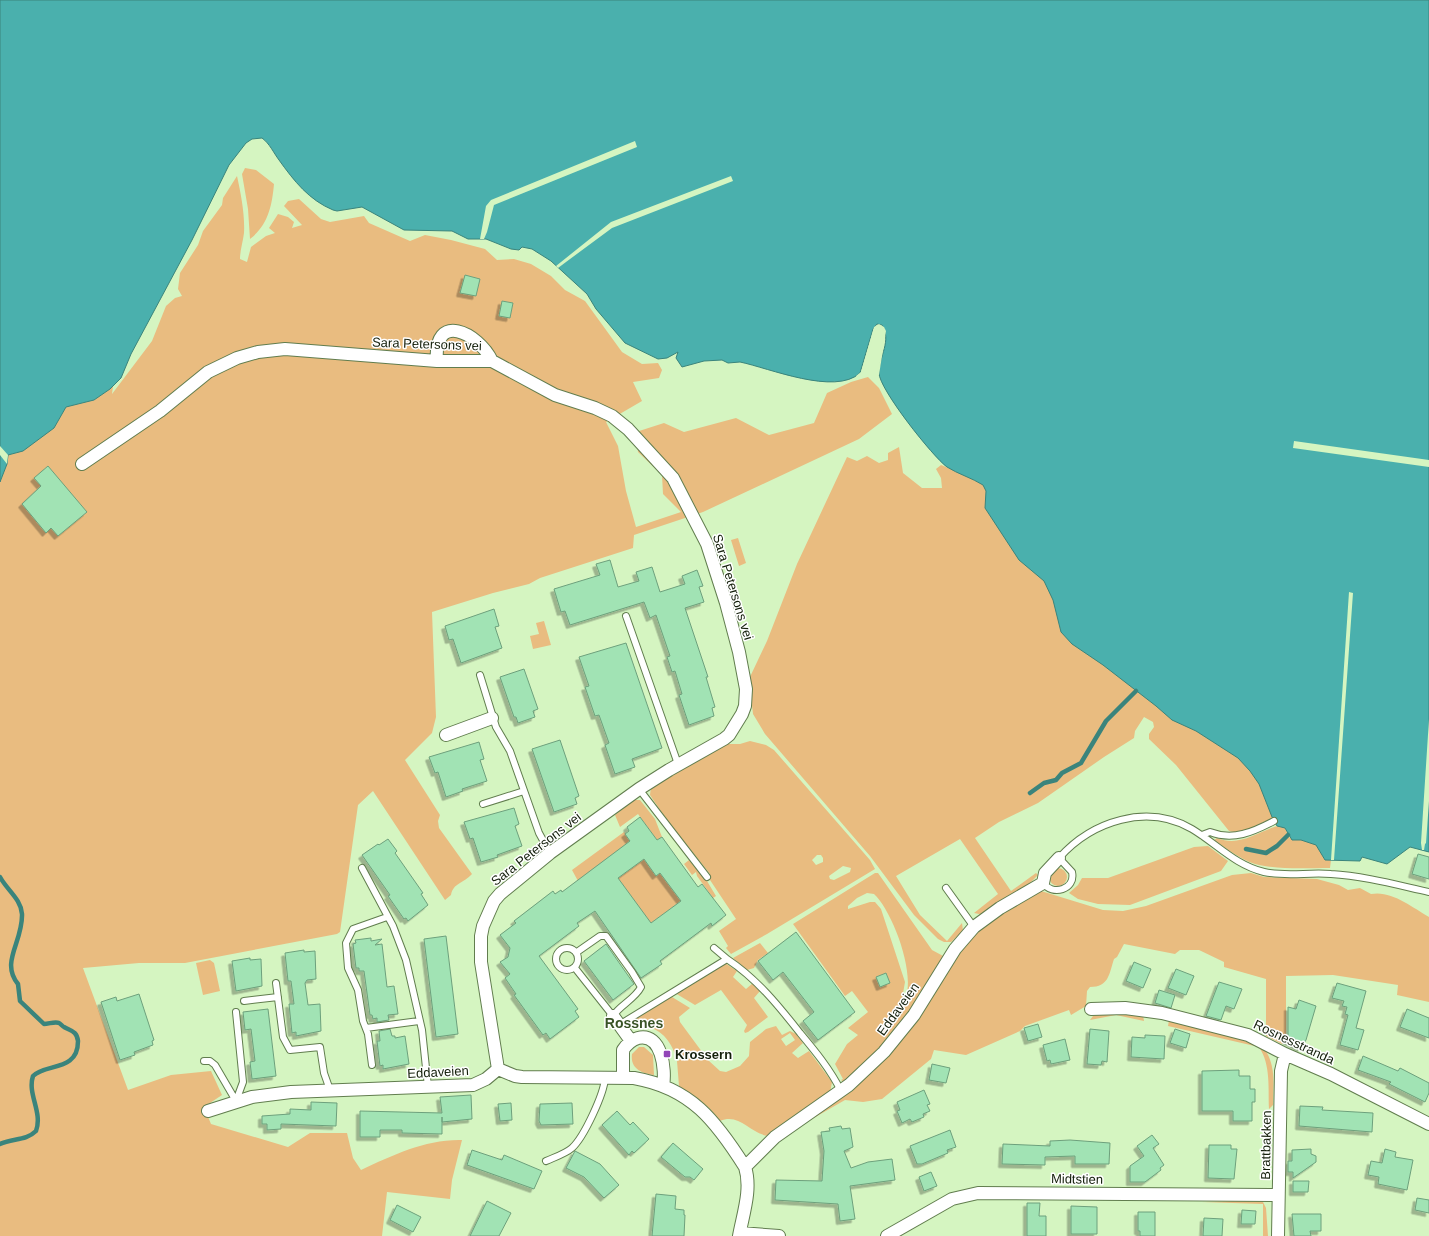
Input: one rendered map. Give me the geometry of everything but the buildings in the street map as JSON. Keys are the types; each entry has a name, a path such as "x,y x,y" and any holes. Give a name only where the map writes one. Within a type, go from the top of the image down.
{"street":[{"path":"437,361 439,341 448,332 453,331 472,337 492,361"},
{"name":"Sara Petersons vei","path":"82,464 160,411 208,372 244,356 258,352 285,349 437,361 492,361 555,395 595,408 618,421 673,478 704,536 715,568 739,652 746,698 742,714 729,735 714,746 678,764 639,789 550,853 500,894 494,901 483,926 481,936 481,962 498,1069"},
{"path":"446,735 492,718"},
{"path":"1043,883 1045,873 1059,858"},
{"name":"Eddaveien","path":"745,1167 775,1137 840,1091 865,1070 894,1041 914,1015 954,949 974,927 1000,908 1043,883"},
{"name":"Rosnesstranda","path":"1091,1009 1125,1008 1176,1017 1248,1034 1285,1054 1331,1074 1429,1124"},
{"path":"616,1021 631,1041"},
{"path":"623,1076 623,1050 631,1041 643,1038 651,1040 657,1046 664,1071 663,1086"},
{"name":"Brattbakken","path":"1278,1236 1281,1071 1285,1054"},
{"path":"498,1069 515,1076 522,1077 604,1078 623,1076 649,1080 692,1101 707,1114 745,1167 748,1177 748,1186 739,1234 779,1236"},
{"name":"Eddaveien","path":"208,1112 252,1097 330,1090 473,1085 486,1079 498,1069"},
{"name":"Midtstien","path":"887,1236 952,1199 978,1192 1278,1195"}],"lane":[{"path":"626,616 678,764"},
{"path":"480,675 492,718 500,737 510,751 539,833 550,853"},
{"path":"639,789 707,877"},
{"path":"483,804 524,791"},
{"path":"1043,883 1046,888 1058,890 1067,888 1073,877 1072,872 1059,858 1066,850 1094,829 1122,818 1135,817 1162,818 1182,824 1202,835 1230,858 1240,864 1265,872 1332,874 1429,892"},
{"path":"1202,835 1210,832 1218,835 1240,836 1274,822"},
{"path":"362,868 398,936 406,960 419,1021 428,1087"},
{"path":"946,888 974,927"},
{"path":"372,1065 358,990 348,968 346,942 353,929 388,917"},
{"path":"576,952 600,936 606,936 640,984 639,990 617,1010 616,1021"},
{"path":"565,948 572,948 576,952 579,960 575,968 569,970 561,969 557,964 556,957 559,952 565,948"},
{"path":"714,948 772,997 826,1065 840,1091"},
{"path":"616,1021 727,959"},
{"path":"575,968 616,1021"},
{"path":"276,983 286,1043 290,1050 320,1047 324,1072 330,1090"},
{"path":"244,1001 278,997"},
{"path":"236,1012 243,1082 236,1102"},
{"path":"366,1028 419,1021"},
{"path":"204,1061 215,1065 236,1102"},
{"path":"546,1161 573,1147 580,1137 601,1098 604,1078"}],"shaded area":[{"path":"245,168 256,170 274,184 272,200 265,221 256,234 250,239 248,209 242,174"},
{"path":"237,176 244,219 244,233 240,259 247,262 251,247 266,236 275,233 269,228 278,214 288,217 294,222 292,228 302,225 284,206 288,201 299,199 321,219 330,222 364,216 369,223 410,241 425,235 485,249 497,260 514,259 531,264 551,276 565,290 585,301 622,352 642,364 658,363 662,370 659,378 633,382 642,401 606,422 618,446 626,491 636,527 681,512 663,494 662,475 638,452 636,432 664,423 684,432 736,418 769,435 814,423 827,393 851,382 868,377 879,388 892,414 859,439 703,512 634,535 633,548 540,578 529,584 493,593 432,612 436,717 432,733 405,760 440,815 438,821 439,828 472,874 456,885 451,895 445,900 373,791 358,805 340,932 337,934 185,963 139,963 83,968 128,1090 171,1075 211,1071 222,1095 204,1107 211,1124 288,1147 310,1133 347,1133 353,1158 361,1170 423,1145 449,1140 462,1140 452,1180 450,1199 387,1192 382,1236 0,1236 0,482 7,464 8,455 16,453 54,428 66,407 94,400 113,386 112,394 152,341 166,306 175,298 182,296 178,289 180,273 198,245 203,231 222,205 223,198"},
{"path":"879,375 1199,683 1281,815 1248,829 1235,832 1229,831 1176,765 1149,739 1149,734 1154,727 1153,722 1144,717 1135,731 1134,738 1038,803 999,822 975,838 1011,891 1036,873 1038,875 1025,888 984,915 974,913 998,894 960,839 896,876 920,915 947,941 962,923 963,931 951,942 944,942 938,939 914,915 870,856 765,734 753,714 749,679 767,641 797,564 847,457 857,461 867,456 879,463 888,460 888,453 899,447 903,473 922,488 942,488 941,478 936,469 941,465 951,469 936,455 904,417"},
{"path":"738,538 746,563 739,566 731,540"},
{"path":"544,621 551,645 533,649 530,636 539,634 536,623"},
{"path":"750,741 766,745 774,750 870,860 875,869 731,954 726,948 728,946 719,931 736,919 710,880 710,874 666,819 650,795 651,787 680,768 728,744 740,744","holes":["817,855 821,855 823,862 816,865 812,860","843,866 851,868 850,872 834,880 830,879 829,876"]},
{"path":"634,800 640,800 655,819 662,837 657,840 638,814 620,827 615,815"},
{"path":"1277,826 1285,828 1290,838 1317,840 1325,860 1331,860 1330,868 1283,868 1255,864 1239,857 1214,840 1217,838 1233,841 1240,840"},
{"path":"624,832 630,841 578,881 572,870"},
{"path":"1208,846 1228,861 1221,871 1130,905 1098,904 1078,899 1069,893 1078,885 1082,878 1108,878 1194,847"},
{"path":"644,859 656,876 660,873 681,901 651,923 614,881"},
{"path":"689,860 707,881 716,896 713,898 697,876 696,872 692,875 684,864"},
{"path":"1058,868 1064,871 1067,877 1064,883 1058,886 1052,883 1049,877 1052,871"},
{"path":"875,873 878,873 932,950 945,957 899,1030 844,1082 841,1080 843,1079 835,1064 847,1044 858,1035 848,1028 868,1012 852,991 845,996 793,924","holes":["867,893 874,894 889,916 902,948 908,982 906,995 901,1005 905,982 881,909 875,902 870,902 848,909 848,906 857,898"]},
{"path":"1251,873 1264,877 1317,879 1339,885 1348,890 1360,888 1371,894 1386,894 1401,900 1429,917 1429,1002 1397,995 1398,985 1333,975 1286,976 1286,1040 1282,1044 1266,1036 1266,979 1224,967 1224,962 1199,950 1180,950 1175,954 1124,944 1117,957 1114,959 1105,982 1101,985 1090,987 1087,991 1086,1006 1071,1015 1069,1010 1025,1026 1020,1031 966,1055 934,1050 931,1059 882,1099 863,1102 845,1100 798,1127 867,1074 952,958 986,922 1041,891 1103,910 1123,911 1146,906 1232,875"},
{"path":"760,943 768,953 758,960 754,968 747,970 733,958"},
{"path":"210,960 214,963 220,991 203,995 196,963"},
{"path":"725,963 737,971 733,977 746,989 753,983 760,991 754,998 768,1017 745,1033 744,1031 747,1025 721,990 695,1005 675,993"},
{"path":"672,997 690,1008 679,1017 680,1022 708,1060 720,1071 726,1072 740,1066 749,1056 750,1042 766,1029 776,1026 782,1035 790,1031 796,1034 803,1043 792,1053 798,1058 809,1051 832,1082 830,1093 768,1136 755,1131 739,1121 727,1119 720,1121 709,1108 679,1086 677,1061 680,1060 679,1054 675,1054 664,1036 647,1027 632,1027 629,1022 667,998","holes":["790,1033 795,1040 786,1046 781,1039"]},
{"path":"1112,1012 1143,1015 1144,1021 1116,1015 1090,1020 1093,1016"},
{"path":"1169,1020 1238,1038 1262,1048 1267,1053 1272,1065 1273,1105 1269,1109 1267,1069 1263,1054 1259,1047 1168,1026"},
{"path":"639,1047 644,1047 653,1055 654,1075 645,1073 635,1067 632,1054"},
{"path":"1262,1200 1266,1208 1268,1236 1263,1236 1263,1204 1202,1202"}],"water":[{"path":"0,0 1429,0 1429,852 1410,847 1387,864 1362,857 1360,861 1325,860 1316,845 1301,840 1292,840 1285,828 1277,826 1259,784 1238,758 1196,731 1172,720 1103,665 1072,644 1061,632 1053,600 1044,581 1019,560 985,508 986,491 983,485 947,467 940,461 919,437 888,393 881,381 879,373 886,337 882,325 877,324 873,329 860,373 849,379 835,382 802,378 740,362 728,363 722,360 704,361 682,367 676,358 678,352 667,358 658,359 625,343 596,309 587,294 551,261 532,249 522,247 519,250 511,249 486,239 468,239 452,231 404,230 362,207 337,211 333,210 324,206 309,195 296,182 269,145 262,138 252,139 246,143 229,165 192,240 131,354 121,378 110,389 94,400 66,407 54,428 23,451 8,455 7,464 0,482"}],"pier":[{"path":"635,141 637,147 494,205 487,232 484,239 480,239 486,206 491,200"},
{"path":"731,176 733,181 612,228 558,268 556,266 611,222"},
{"path":"879,324 884,327 886,331 879,375 877,375 877,372 882,350 884,331 879,326 875,330 863,373 860,376 856,376 861,372 874,327"},
{"path":"1294,441 1429,460 1429,467 1293,448"},
{"path":"0,446 8,455 7,464 0,455"},
{"path":"1349,592 1353,593 1334,860 1331,860"},
{"path":"1429,719 1429,801 1426,843 1424,850 1422,850 1421,843"}],"waterway":[{"path":"1030,793 1044,783 1056,780 1062,773 1081,763 1106,721 1136,691"},
{"path":"1246,849 1266,853 1277,846 1288,835"},
{"path":"0,877 19,904 22,914 11,968 13,976 18,984 20,1001 44,1024 59,1023 75,1033 78,1041 77,1051 73,1058 33,1076 32,1090 38,1117 36,1131 23,1138 0,1144"}],"place":[{"name":"Krossern","path":"667,1054"}],"district":[{"name":"Rossnes","path":"634,1023"}]}
